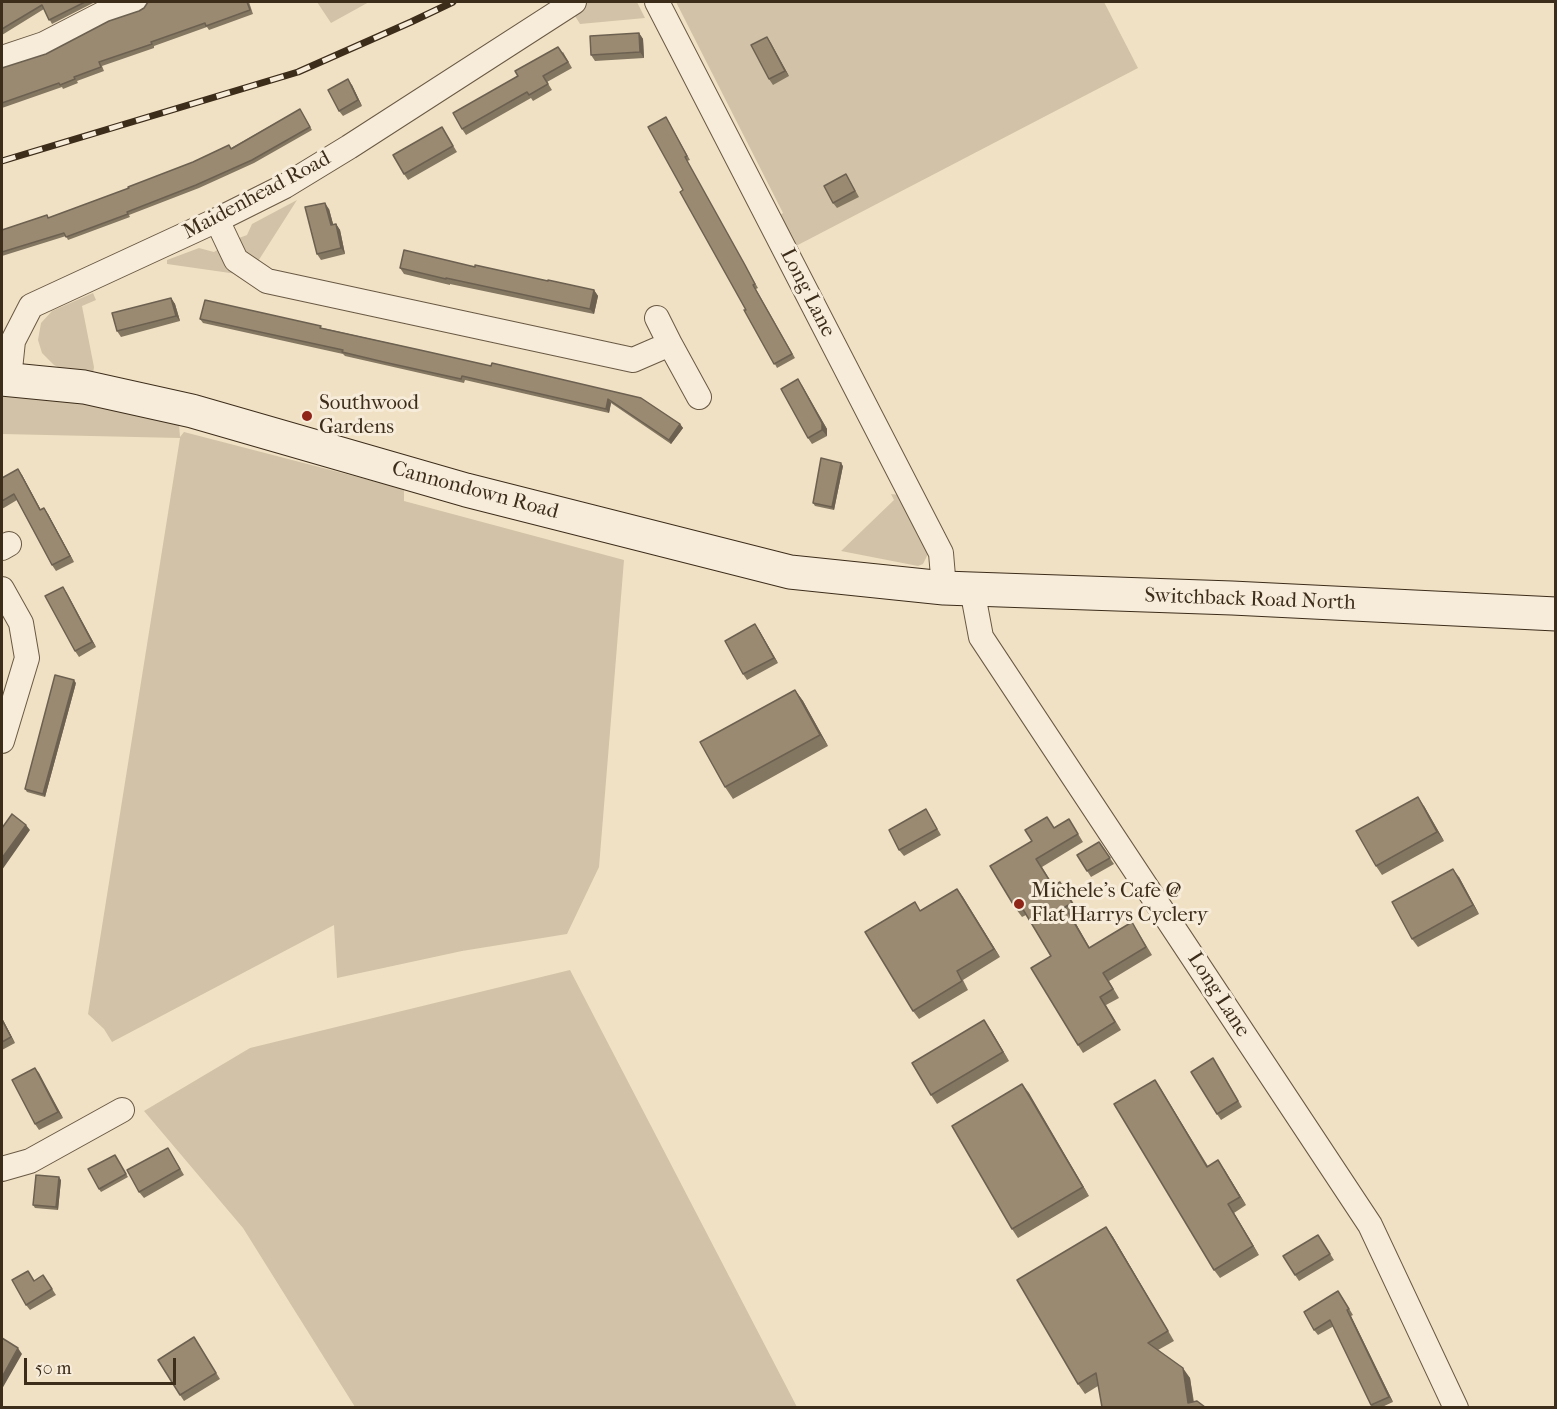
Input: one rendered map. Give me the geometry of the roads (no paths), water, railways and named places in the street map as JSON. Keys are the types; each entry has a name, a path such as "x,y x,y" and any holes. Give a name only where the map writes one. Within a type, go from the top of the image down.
{"main road":[{"name":"Cannondown Road","path":"5,379 84,387 192,411 466,490 790,572 958,589"},
{"name":"Switchback Road North","path":"958,589 1232,598 1556,614"}],"street":[{"path":"2,58 44,44 106,12 137,2"},
{"name":"Maidenhead Road","path":"5,379 13,341 31,306 217,220 294,181 574,2"},
{"name":"Long Lane","path":"657,2 941,554 981,637 1370,1225 1456,1407"},
{"path":"217,220 236,260 267,281 633,360 670,344"},
{"path":"657,318 699,397"},
{"path":"2,589 21,623 27,658 2,741"},
{"path":"2,1169 30,1161 122,1110"}],"railway":[{"path":"2,161 298,72 453,2"}],"place":[{"name":"Southwood Gardens","path":"307,416"},
{"name":"Michele's Cafe @ Flat Harrys Cyclery","path":"1019,904"}]}
